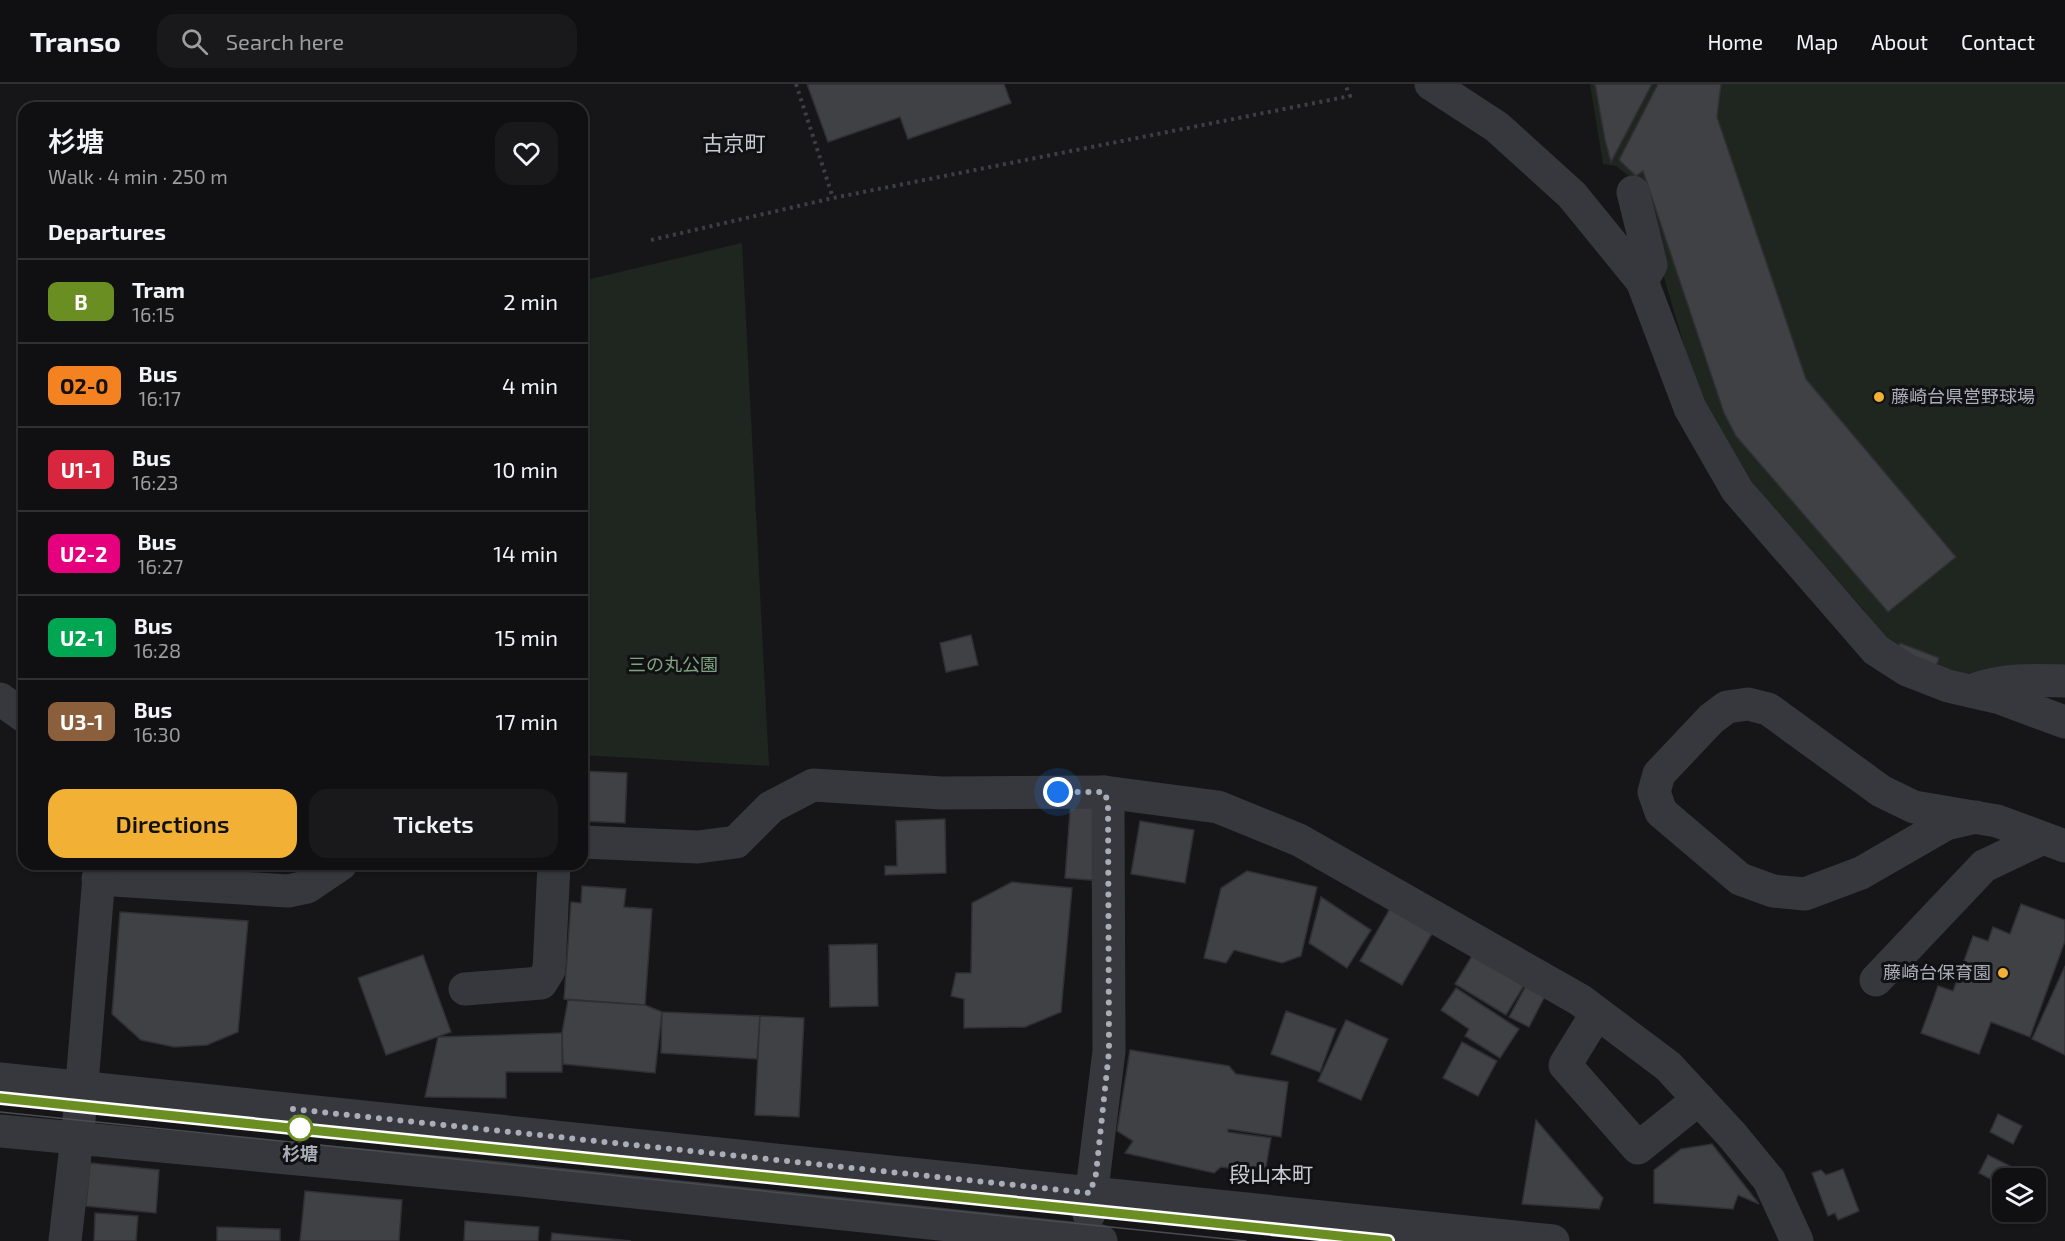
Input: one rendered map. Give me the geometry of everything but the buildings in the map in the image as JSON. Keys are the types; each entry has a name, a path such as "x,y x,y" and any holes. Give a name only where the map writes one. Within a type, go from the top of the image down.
{"street":[{"path":"1431,84 1497,127 1572,195 1642,281 1690,408 1737,490 1876,651 1907,670 1948,686 2000,698 2065,722"},
{"path":"1633,192 1651,265 1642,281"},
{"path":"1971,691 1995,682 2019,679 2065,681"},
{"path":"0,699 18,712"},
{"path":"1976,817 1946,824 1861,873 1804,894 1773,891 1740,879 1660,812 1654,792 1659,774 1711,719 1727,707 1748,704 1768,709 1881,791 1914,807 1976,817 1997,821 2054,842"},
{"path":"588,842 698,847 736,842 771,807 813,785 942,793 1104,792 1218,807 1299,840 1580,1000 1668,1066 1699,1099 1769,1180 1797,1241"},
{"path":"0,1131 77,1136 1094,1240 1090,1193 1096,1174 1109,1051 1108,802 1104,792"},
{"path":"1876,980 1984,866 2054,842"},
{"path":"65,1241 77,1136 99,871 288,891 308,887 332,870"},
{"path":"465,989 541,982 549,970 554,870"},
{"path":"1597,1013 1565,1065 1638,1148 1699,1099"},
{"path":"0,1079 1553,1241"}],"path":[{"path":"796,84 832,198"},
{"path":"651,240 832,198 1350,96 1345,84"}],"green space":[{"name":"藤崎台県営野球場","path":"1590,84 2065,84 2065,673 1986,672 1939,680 1883,652 1864,610 1803,544 1730,455 1693,376 1636,182 1616,166 1603,164"},
{"name":"三の丸公園","path":"742,243 769,766 588,755 588,280"}],"tram line":[{"path":"0,1098 1387,1241"},
{"name":"B","path":"0,1098 1388,1241"},
{"path":"0,1112 1246,1241"}],"place":[{"name":"藤崎台県営野球場","path":"1879,397"},
{"name":"藤崎台保育園","path":"2003,973"},
{"name":"杉塘","path":"300,1128"}],"district":[{"name":"古京町","path":"734,144"},
{"name":"段山本町","path":"1271,1175"}],"route":[{"path":"300,1128 292,1109 1090,1193 1096,1174 1109,1051 1108,802 1104,792 1058,792"}]}
